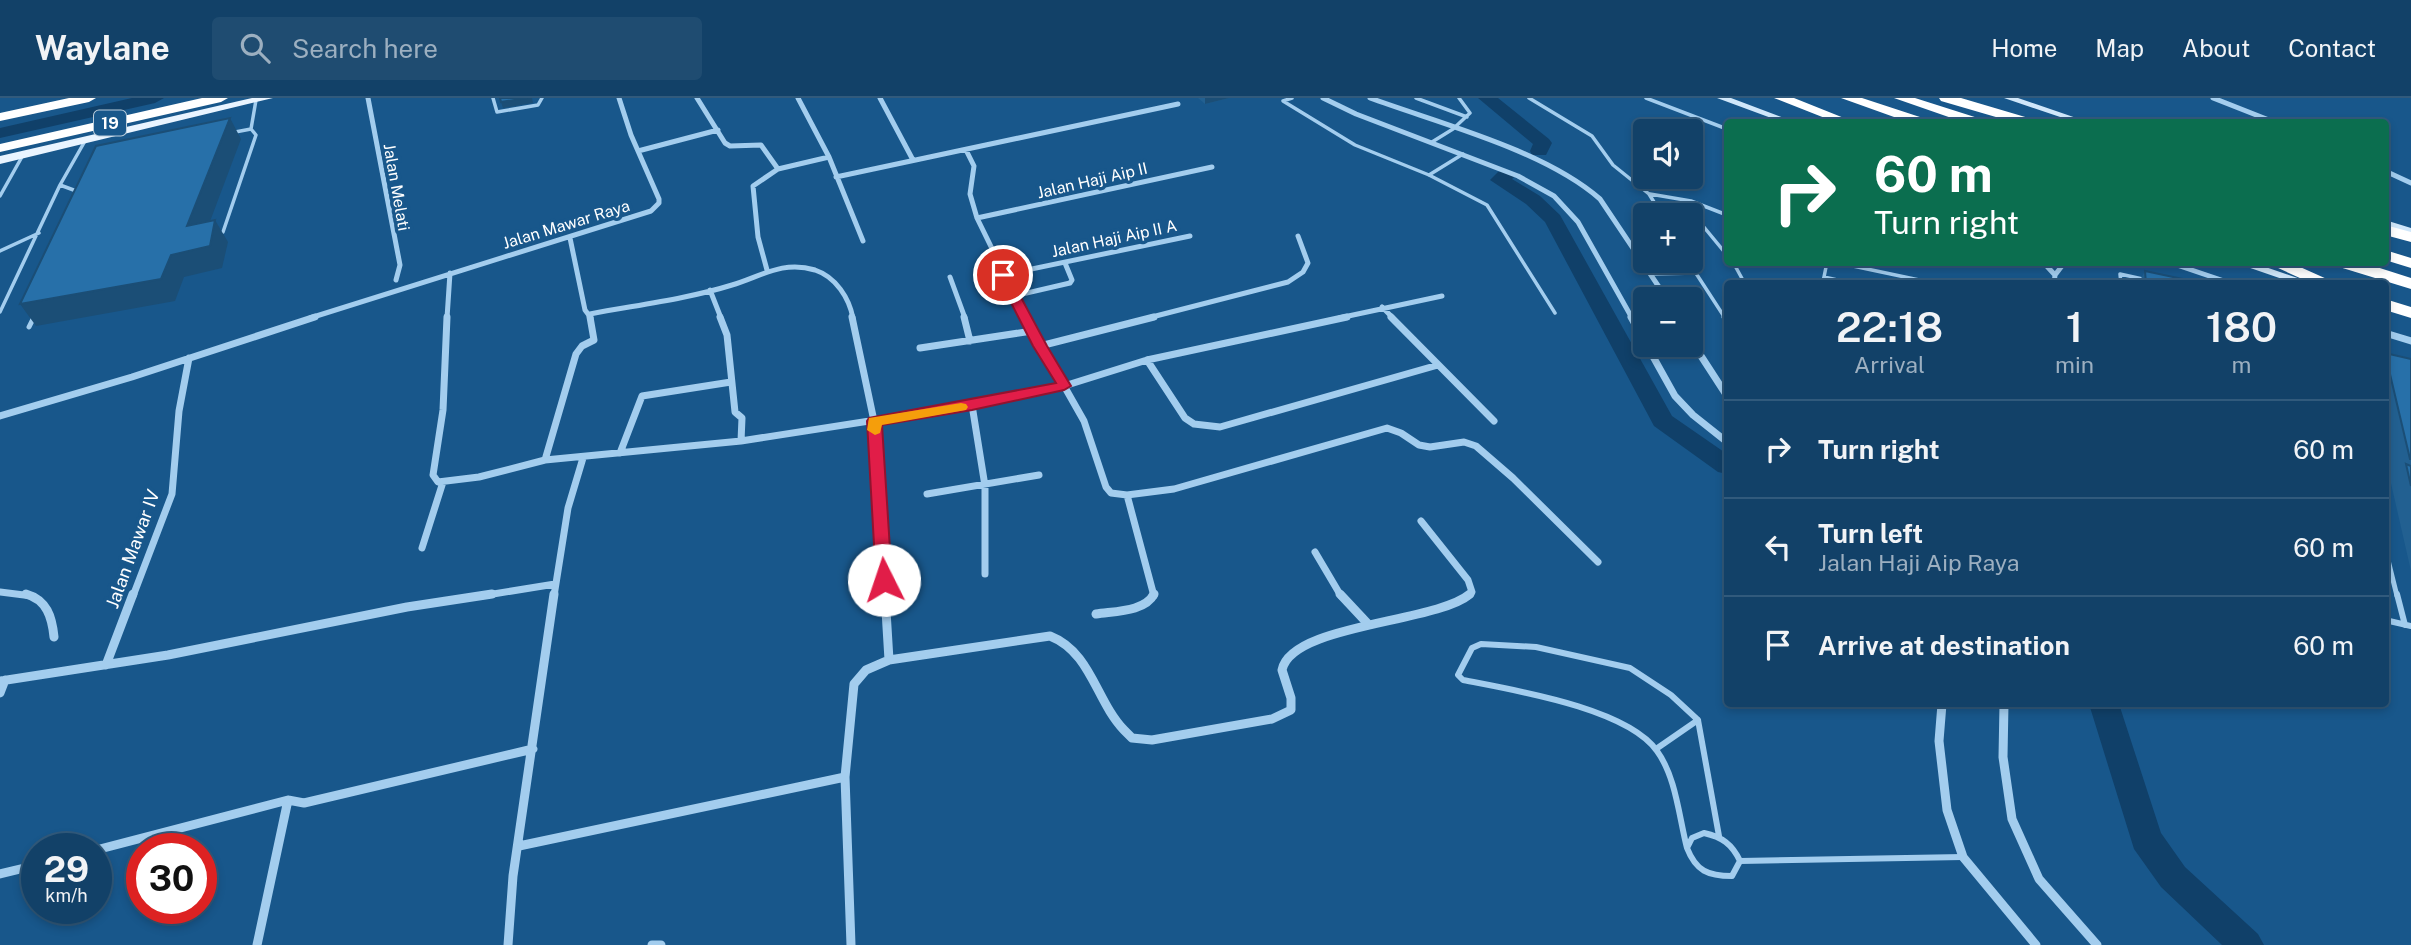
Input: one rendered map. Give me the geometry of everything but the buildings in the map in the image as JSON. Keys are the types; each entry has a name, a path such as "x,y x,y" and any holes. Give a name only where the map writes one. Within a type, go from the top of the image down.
{"highway":[{"path":"0,103 25,98"},
{"name":"19","path":"0,117 89,98"},
{"name":"19","path":"0,148 221,98"},
{"path":"1781,98 1839,119"},
{"path":"1847,98 1912,119"},
{"path":"1901,98 1967,119"},
{"path":"1946,98 2017,119"},
{"path":"2389,231 2411,237"},
{"path":"2389,256 2411,262"},
{"path":"2283,266 2320,280"},
{"path":"2355,266 2411,284"},
{"path":"2389,306 2411,313"}],"main road":[{"path":"0,160 262,99"}],"street":[{"name":"Jalan Melati","path":"368,98 400,265 396,280"},
{"name":"Jalan Mawar Raya","path":"0,416 450,273 643,215 659,203 622,114 619,98"},
{"path":"697,98 727,145 761,145 778,169"},
{"path":"798,98 829,157 863,241"},
{"path":"880,98 914,160"},
{"path":"1323,98 1356,114 1464,154 1539,187 1570,211 1675,396 1693,415 1724,440"},
{"path":"1370,98 1537,159 1585,186 1600,199 1633,245"},
{"path":"1722,98 1782,119"},
{"path":"2009,98 2074,119"},
{"path":"2213,98 2266,119"},
{"path":"836,177 1178,104"},
{"path":"638,151 718,130"},
{"path":"965,150 974,166 970,194 977,218 1032,331 1084,421 1108,491 1127,495 1174,489 1387,428 1401,433 1419,445 1430,447 1464,442 1476,446 1513,478 1598,562"},
{"path":"767,271 758,237 753,186 778,169 829,157"},
{"name":"Jalan Haji Aip II","path":"977,218 1212,167"},
{"path":"2389,173 2411,183"},
{"path":"2389,224 2411,231"},
{"name":"Jalan Haji Aip II A","path":"1003,275 1190,236"},
{"path":"1040,346 1288,282 1302,275 1308,268 1308,257 1298,236"},
{"path":"545,460 576,354 582,346 594,340 570,238"},
{"path":"1014,296 1070,283 1072,280 1065,263"},
{"path":"2047,266 2055,275"},
{"path":"2054,280 2062,266"},
{"path":"2180,266 2220,280"},
{"path":"2251,266 2296,280"},
{"path":"590,314 710,290 747,281 767,271 815,270 843,291 854,317 874,421 889,660"},
{"path":"450,273 443,410 433,475 434,480 443,482 489,476 517,465 545,460 741,441 972,405 1064,386 1147,360 1442,296"},
{"path":"1652,274 1660,287"},
{"path":"950,277 962,307 970,341"},
{"path":"710,290 727,335 735,414 742,418 741,441"},
{"path":"1382,307 1494,421"},
{"path":"920,348 1032,331"},
{"path":"2389,334 2411,341"},
{"path":"1702,357 1724,391"},
{"name":"Jalan Mawar IV","path":"106,665 172,494 178,411 189,358"},
{"path":"1147,360 1185,418 1194,424 1220,427 1438,365"},
{"path":"620,453 642,396 731,382"},
{"path":"972,405 985,486 985,574"},
{"path":"508,945 513,876 555,583 568,508 583,458"},
{"path":"927,494 1040,475"},
{"path":"422,548 443,482"},
{"path":"1096,614 1143,605 1152,600 1154,595 1127,495"},
{"path":"850,945 845,777 854,684 866,670 889,660 1037,636 1056,637 1074,652 1116,721 1132,738 1152,740 1284,715 1291,710 1293,704 1282,677 1282,666 1288,655 1302,647 1369,625 1418,614 1467,597 1472,592 1468,580 1422,521"},
{"path":"1315,552 1342,598 1369,625"},
{"path":"0,693 3,680 168,655 407,607 555,583"},
{"path":"0,592 20,591 36,596 53,617 54,637"},
{"path":"1942,707 1939,741 1947,810 1963,857 2036,945"},
{"path":"2004,707 2003,757 2012,819 2039,879 2097,945"},
{"path":"112,846 288,800 304,803 533,750"},
{"path":"519,846 845,777"},
{"path":"257,945 288,800"},
{"path":"0,874 21,869"},
{"path":"652,945 661,945"}],"lane":[{"path":"493,98 497,112 538,105 542,98"},
{"path":"1281,100 1292,98"},
{"path":"1416,98 1466,117"},
{"path":"1432,142 1466,117 1470,110 1459,98"},
{"path":"1529,98 1592,136 1613,165 1649,194 1654,203"},
{"path":"1646,98 1724,128"},
{"path":"251,128 262,99"},
{"path":"1281,100 1355,145 1429,175 1487,205 1555,313"},
{"path":"226,134 251,128"},
{"path":"223,232 256,135 251,128"},
{"path":"0,312 60,185 85,141"},
{"path":"1429,175 1464,154"},
{"path":"0,196 23,155"},
{"path":"60,185 89,195"},
{"path":"1649,194 1691,201 1724,214"},
{"path":"1691,201 1689,209 1724,252"},
{"path":"0,251 39,233"},
{"path":"1823,280 1826,266"},
{"path":"1853,266 1919,280"},
{"path":"1652,274 1696,273 1724,316"},
{"path":"2121,280 2120,274 2148,280"},
{"path":"1824,277 1837,280"},
{"path":"29,327 38,306"},
{"path":"2389,563 2408,626"},
{"path":"2389,580 2394,582"},
{"path":"2389,621 2408,626"},
{"path":"1687,848 1692,838 1704,833 1719,836 1735,847 1740,861 1732,876 1712,877 1693,865 1687,848 1665,768 1656,749 1640,733 1566,702 1463,680 1458,675 1472,648 1482,644 1536,647 1630,668 1671,695 1698,720 1719,836"},
{"path":"1656,749 1698,720"},
{"path":"1740,861 1963,857"}],"waterway":[{"path":"0,133 155,98"},
{"path":"1487,98 1543,143 1539,151"},
{"path":"1505,176 1500,180 1533,200 1553,219 1663,421 1724,464"},
{"path":"2105,707 2146,839 2173,877 2246,945"}],"slow traffic":[{"path":"875,430 874,421 961,407"}],"route":[{"path":"884,580 874,421 1064,386 1003,275"}]}
